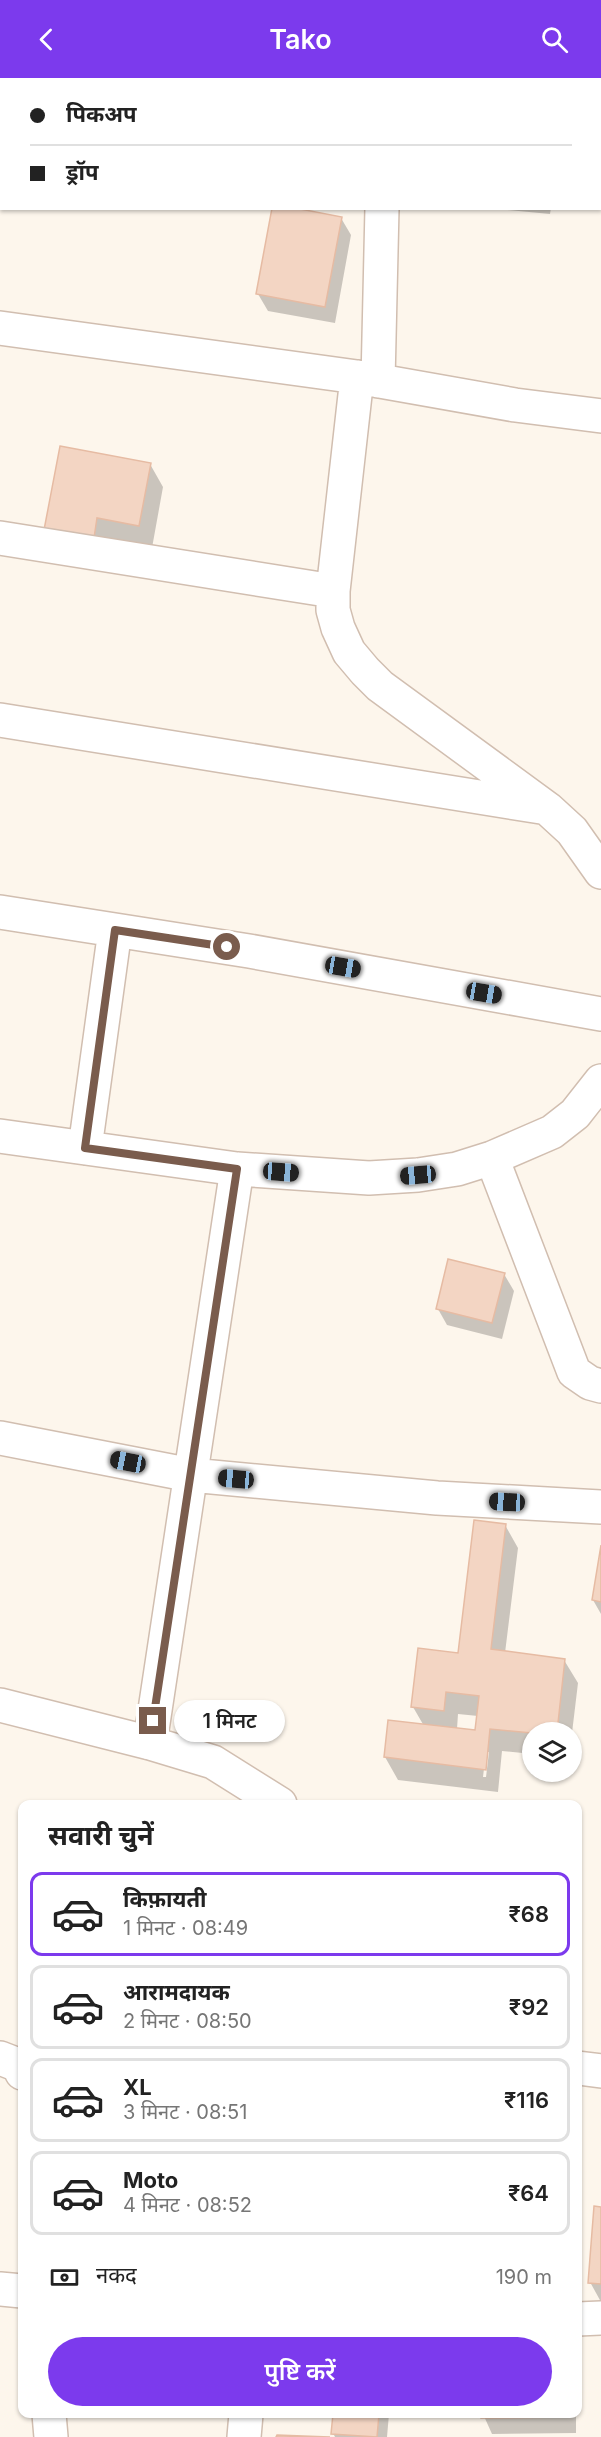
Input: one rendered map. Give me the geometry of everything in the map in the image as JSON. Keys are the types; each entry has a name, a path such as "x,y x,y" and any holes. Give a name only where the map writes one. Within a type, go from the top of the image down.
{"street":[{"path":"382,210 368,379 333,591 333,610 338,628 349,652 380,686 548,809 586,833 601,872"},
{"path":"0,328 368,379 514,405 601,416"},
{"path":"0,538 333,591"},
{"path":"0,720 548,809"},
{"path":"0,912 249,951 601,1014"},
{"path":"85,1148 115,930"},
{"path":"0,1136 237,1169 369,1178 393,1177 457,1169 492,1158 552,1132 575,1114 601,1081"},
{"path":"492,1158 574,1372 590,1383 601,1386"},
{"path":"150,1743 237,1169"},
{"path":"0,1438 191,1475 437,1498 601,1507"},
{"path":"0,1705 150,1743 213,1762 274,1800"},
{"path":"0,2058 18,2064"},
{"path":"582,2069 601,2071"},
{"path":"0,2289 18,2290"},
{"path":"582,2319 601,2318"},
{"path":"49,2418 51,2437"},
{"path":"244,2437 246,2418"}],"building":[{"path":"272,210 305,210 342,217 325,307 256,294"},
{"path":"60,446 151,463 139,526 97,518 94,538 44,530"},
{"path":"448,1259 505,1273 492,1323 436,1309"},
{"path":"474,1520 506,1524 491,1649 565,1659 558,1722 522,1722 522,1732 490,1729 486,1770 384,1757 388,1720 475,1730 479,1696 446,1692 444,1711 411,1707 418,1648 458,1653"},
{"path":"601,1545 601,1602 592,1600"},
{"path":"594,2206 601,2207 601,2284 588,2283"},
{"path":"333,2418 379,2418 377,2437 331,2434"},
{"path":"277,2435 330,2437 276,2437"}],"route":[{"path":"153,1721 237,1169 85,1148 115,930 227,947"}]}
